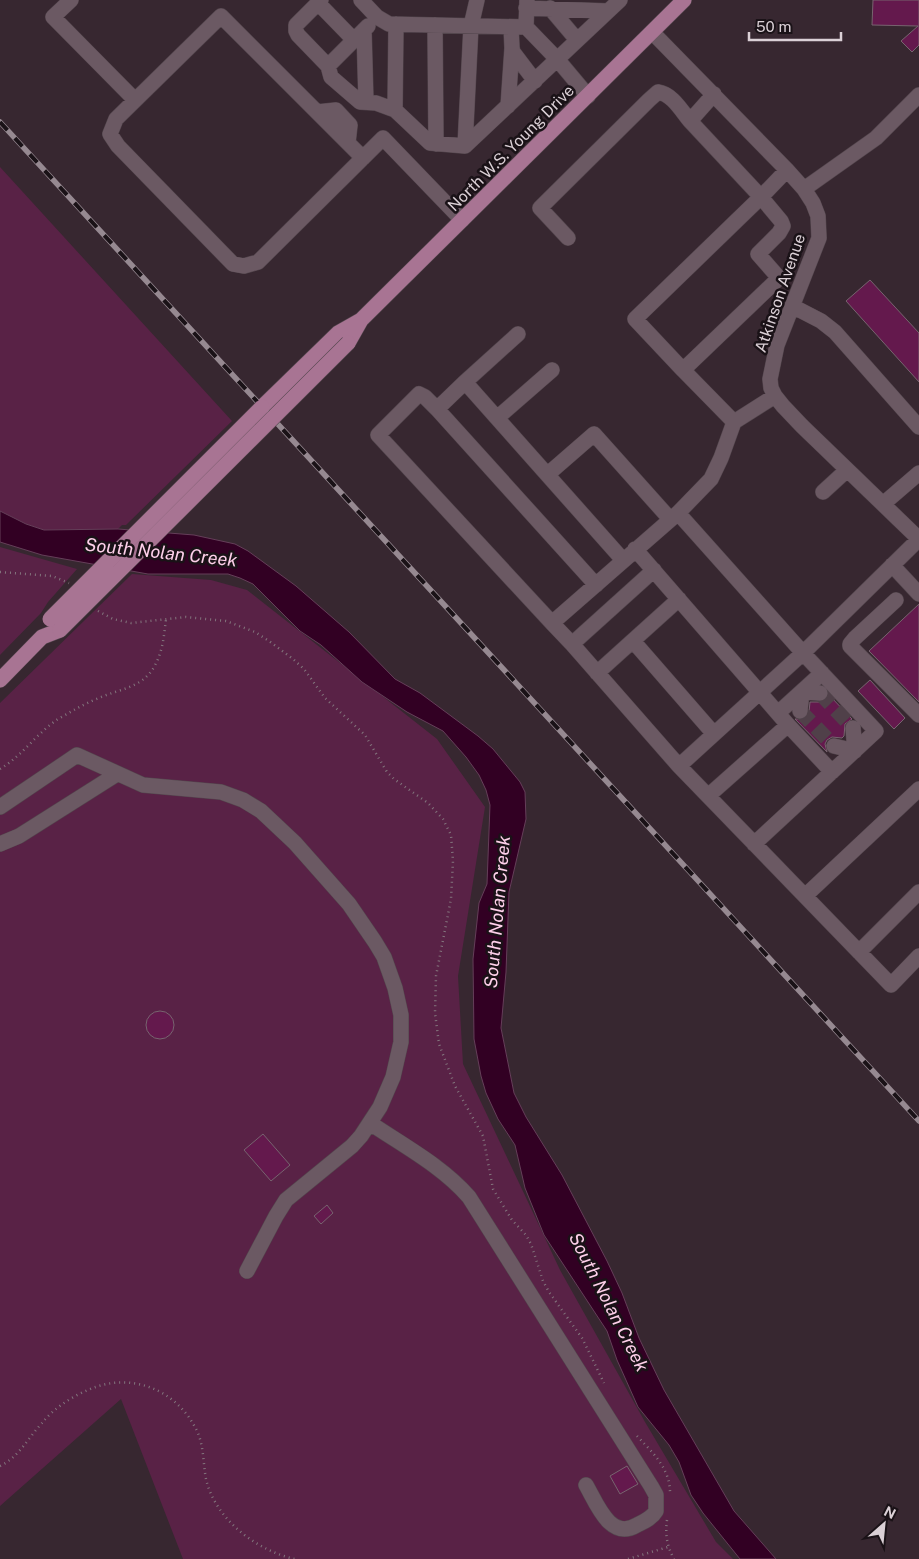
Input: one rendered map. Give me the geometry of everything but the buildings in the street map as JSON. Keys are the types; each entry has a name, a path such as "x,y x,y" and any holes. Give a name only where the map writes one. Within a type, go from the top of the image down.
{"main road":[{"name":"North W.S. Young Drive","path":"0,680 684,0"}],"street":[{"path":"71,0 53,17 135,100"},
{"path":"360,0 377,17 389,24 519,27 557,59 588,96"},
{"path":"465,146 471,26 477,0"},
{"path":"366,102 359,35 320,2 296,25 296,31 328,66 331,77 360,102 376,103 394,110 430,143 465,146 620,0"},
{"path":"508,106 512,48 526,4 550,8 608,11"},
{"path":"550,8 577,40"},
{"path":"363,158 221,16 116,119 110,134 118,146 233,264 244,266 258,262 363,158 382,138 462,220"},
{"path":"328,66 377,17"},
{"path":"394,110 396,24"},
{"path":"435,25 436,144"},
{"name":"Atkinson Avenue","path":"652,32 787,170 804,189 813,203 818,216 819,238 777,345 770,379 775,396"},
{"path":"512,48 535,81"},
{"path":"568,238 540,208 649,100 658,92 665,93 762,197 783,226 780,233 758,254 779,278 683,370"},
{"path":"690,121 714,94"},
{"path":"804,189 868,145 919,95"},
{"path":"734,422 636,319 762,197 787,170"},
{"path":"792,306 821,321 835,332 919,427"},
{"path":"437,409 518,334"},
{"path":"497,418 552,370"},
{"path":"464,382 624,560"},
{"path":"596,585 425,397 419,394 378,435 572,644 679,766 891,985 919,956"},
{"path":"552,623 674,516 711,479 734,422 775,396 802,426 919,539 803,653 679,766"},
{"path":"548,474 594,434 674,516 876,731 754,844"},
{"path":"823,492 847,470"},
{"path":"882,504 919,473"},
{"path":"635,549 783,719 832,772"},
{"path":"892,566 919,594"},
{"path":"572,644 654,570"},
{"path":"597,673 679,599"},
{"path":"896,600 855,638 850,646 919,715"},
{"path":"633,641 714,734"},
{"path":"708,796 783,719 802,692 822,673"},
{"path":"802,692 820,693"},
{"path":"800,710 802,692"},
{"path":"853,728 855,751"},
{"path":"834,746 855,751"},
{"path":"0,807 77,755 144,785 221,792 252,805 271,820 331,882 375,942 390,972 399,1003 402,1027 401,1042 387,1092 361,1136 343,1155 286,1200 247,1271"},
{"path":"0,844 19,836 117,774"},
{"path":"805,896 919,789"},
{"path":"859,952 919,892"},
{"path":"370,1122 447,1175 469,1197 651,1486 656,1495 656,1511 650,1518 630,1530 615,1528 605,1518 586,1485"}],"path":[{"path":"0,572 52,576 70,584"},
{"path":"97,610 121,622 141,623 166,618 186,617 226,621 255,632 280,648 304,670 333,707 365,735 387,772 443,818 448,826 453,846 453,861 451,899 436,976 435,1013 439,1044 455,1086 483,1136 493,1189 512,1220 526,1235 531,1244 543,1281 582,1338 604,1384"},
{"path":"0,769 55,722 72,711 101,697 130,688 145,678 158,659 166,618"},
{"path":"0,1466 21,1450 39,1425 53,1411 86,1390 112,1383 152,1387 175,1401 193,1424 200,1440 207,1481 212,1494 236,1528 248,1538 272,1552 296,1559"},
{"path":"634,1433 654,1454 665,1470 669,1480 670,1497"},
{"path":"668,1515 666,1534 668,1547 674,1559"},
{"path":"628,1559 668,1547"}],"shaded area":[{"path":"0,167 232,421 126,525 122,525 118,529 44,530 26,524 0,511"},
{"path":"0,547 77,569 48,602 41,613 0,655"},
{"path":"132,574 211,580 247,590 437,739 485,807 458,976 463,1064 560,1270 645,1422 716,1542 733,1559 183,1559 121,1399 0,1506 0,703"}],"water":[{"name":"South Nolan Creek","path":"0,511 26,524 44,530 118,529 194,535 235,544 248,551 296,586 349,632 395,679 420,693 478,736 493,749 520,782 525,792 526,819 509,892 506,972 501,1028 514,1093 526,1117 562,1175 607,1261 622,1293 639,1338 664,1390 734,1511 776,1559 740,1559 691,1495 679,1462 669,1445 638,1407 617,1360 607,1331 544,1235 525,1188 515,1145 498,1119 486,1093 474,1039 473,959 479,903 487,884 490,805 479,775 466,757 443,731 407,712 362,682 321,645 300,631 253,584 228,574 148,574 42,555 0,542"}],"tunnel":[{"path":"820,693 853,728"},
{"path":"800,711 834,746"}],"railway":[{"path":"0,122 919,1121"}]}
